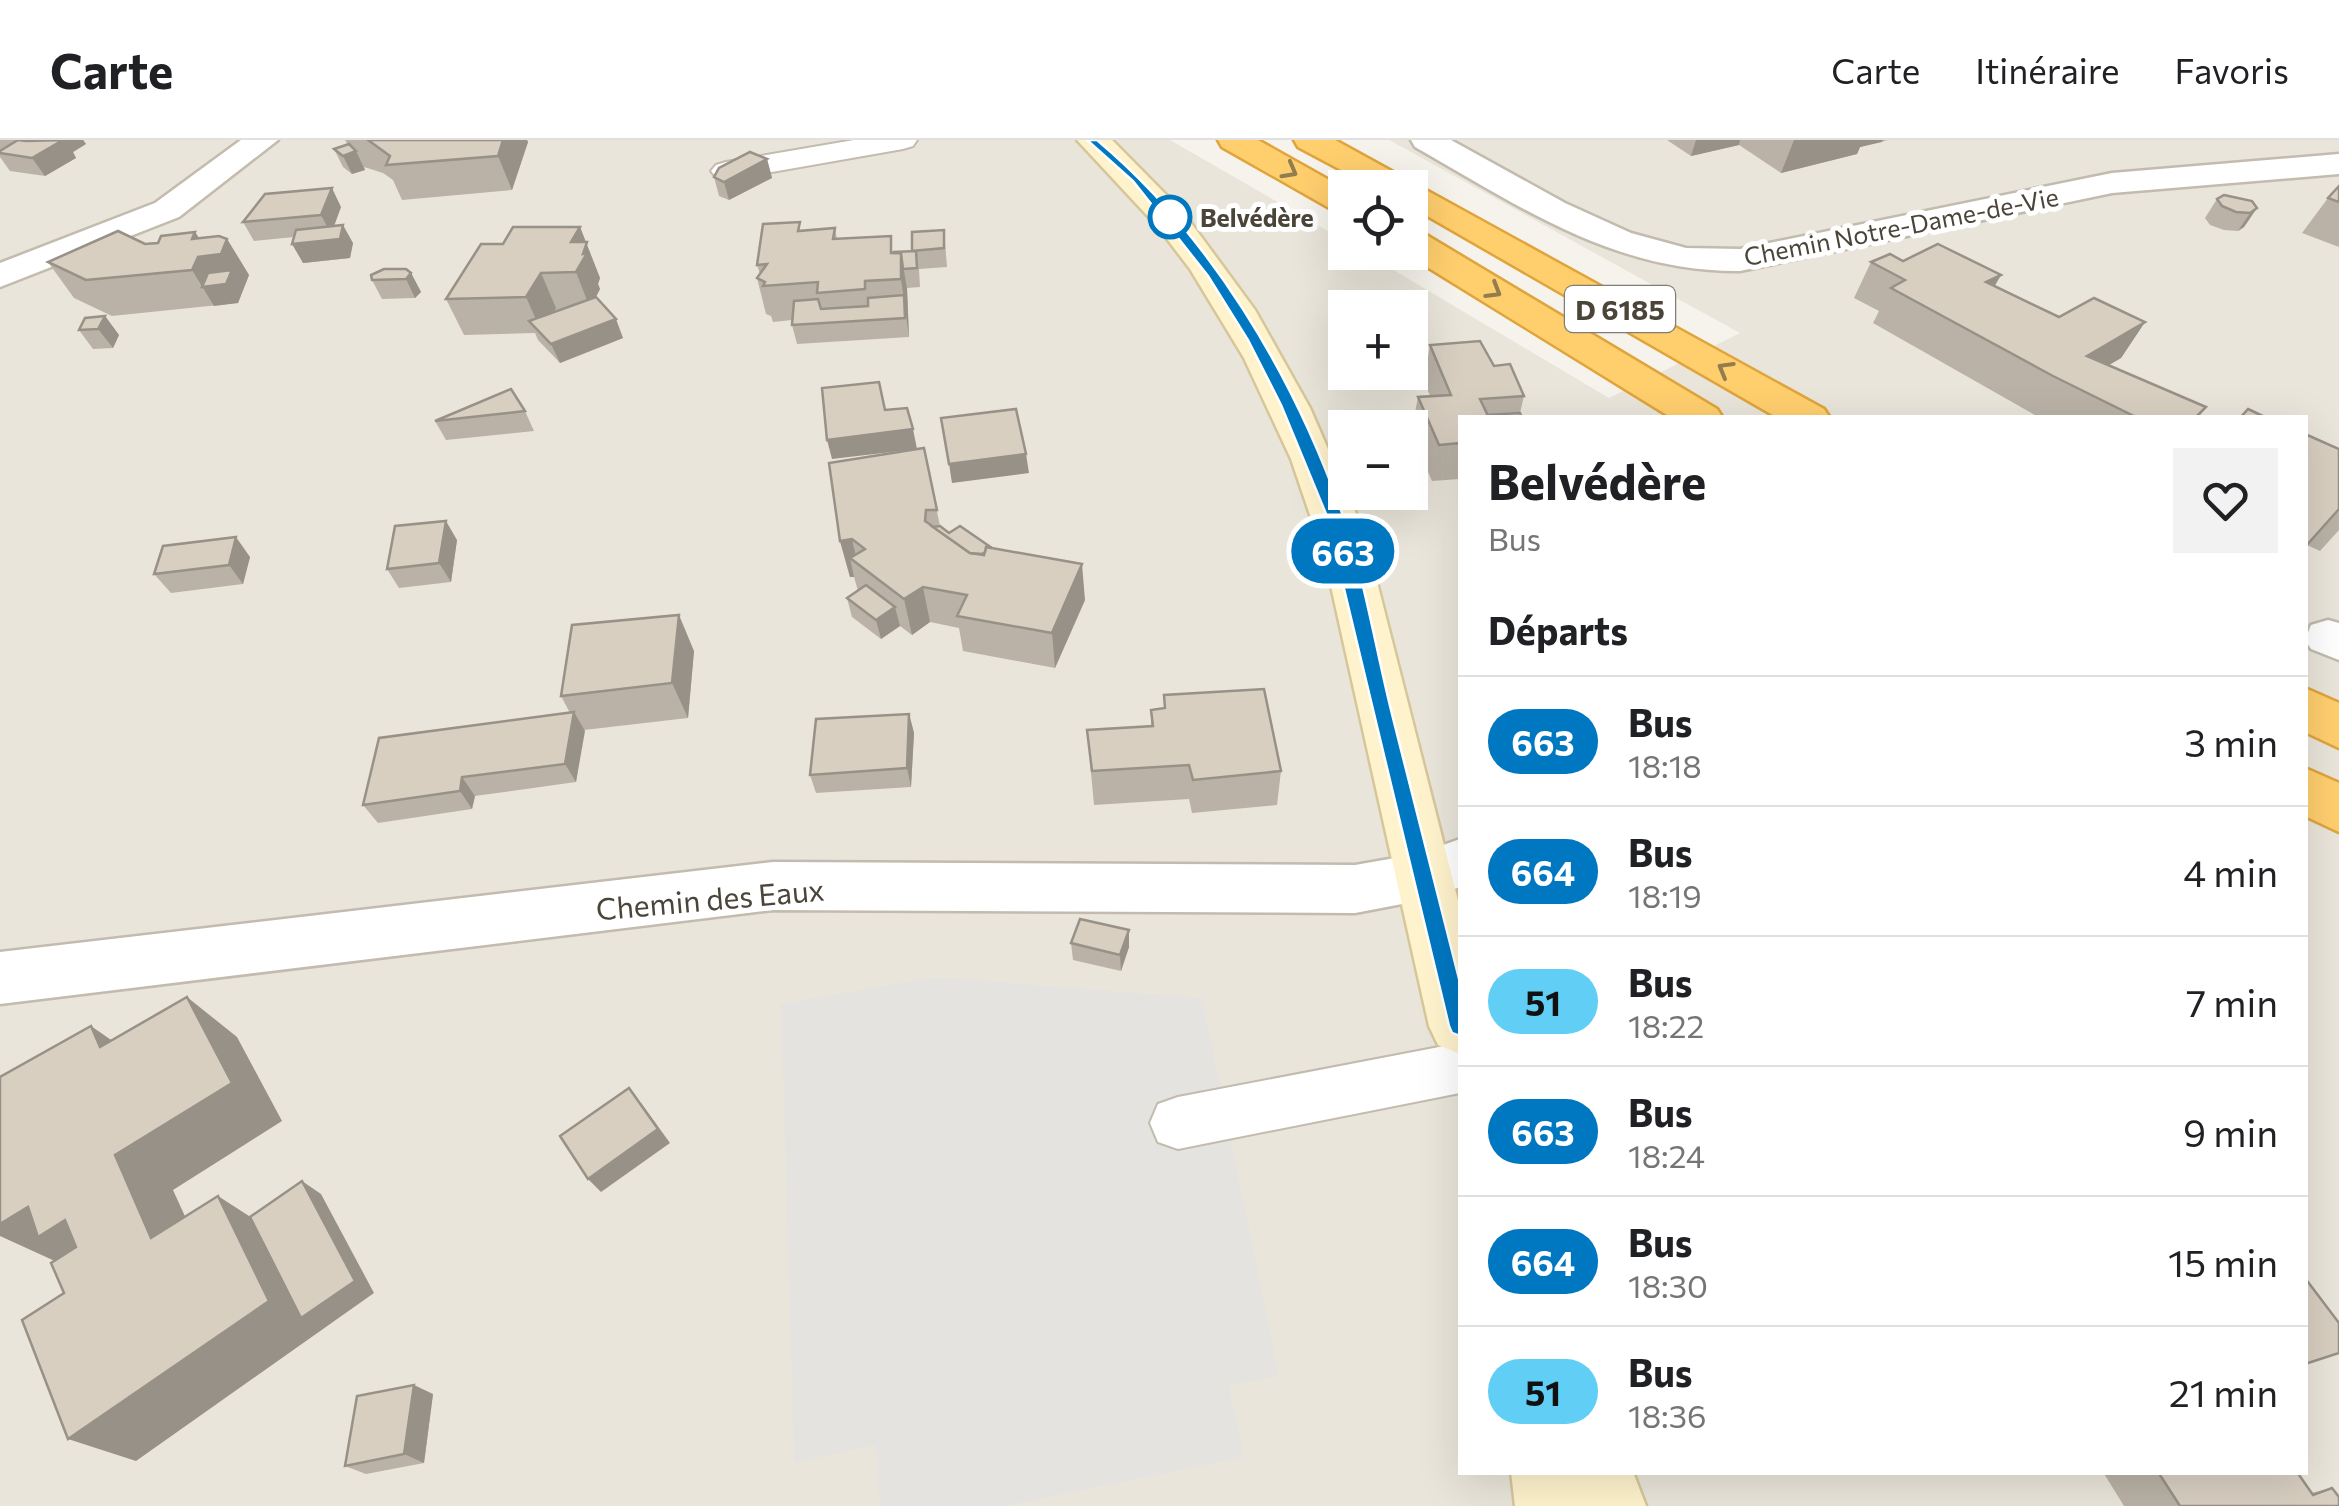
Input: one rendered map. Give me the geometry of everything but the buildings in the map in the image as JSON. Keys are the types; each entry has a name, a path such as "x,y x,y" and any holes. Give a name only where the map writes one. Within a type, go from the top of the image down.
{"highway":[{"path":"1234,140 1328,193"},
{"name":"D 6185","path":"1310,140 1369,170"},
{"path":"1328,140 1376,170"},
{"name":"D 6185","path":"1428,201 1804,415"},
{"name":"D 6185","path":"1428,252 1697,415"},
{"path":"2308,709 2339,728"},
{"path":"2308,791 2339,810"}],"street":[{"path":"0,276 168,210 262,140"},
{"path":"1092,140 1137,178 1214,274 1288,405 1334,514 1442,869 1458,1009"},
{"name":"Chemin Notre-Dame-de-Vie","path":"1428,140 1588,226 1638,246 1688,259 1756,257 2112,183 2339,164"},
{"name":"Chemin des Eaux","path":"0,978 773,886 1355,889 1442,869"},
{"path":"1549,1475 1554,1506"},
{"path":"1596,1475 1607,1506"}],"lane":[{"path":"726,171 904,140"},
{"path":"1178,1124 1458,1068"}],"shaded area":[{"path":"0,140 1170,140 1328,231 1328,270 1394,270 1427,290 1328,290 1328,390 1428,390 1428,290 1609,398 1740,333 1389,140 2339,140 2339,1506 0,1506"},
{"path":"934,977 1202,998 1279,1376 1229,1386 1244,1457 1006,1506 880,1506 876,1445 794,1463 781,1004"}],"bus line":[{"name":"663","path":"1093,140 1137,178 1214,274 1288,405 1334,514 1458,1018"}],"place":[{"name":"Belvédère","path":"1170,217"}]}
